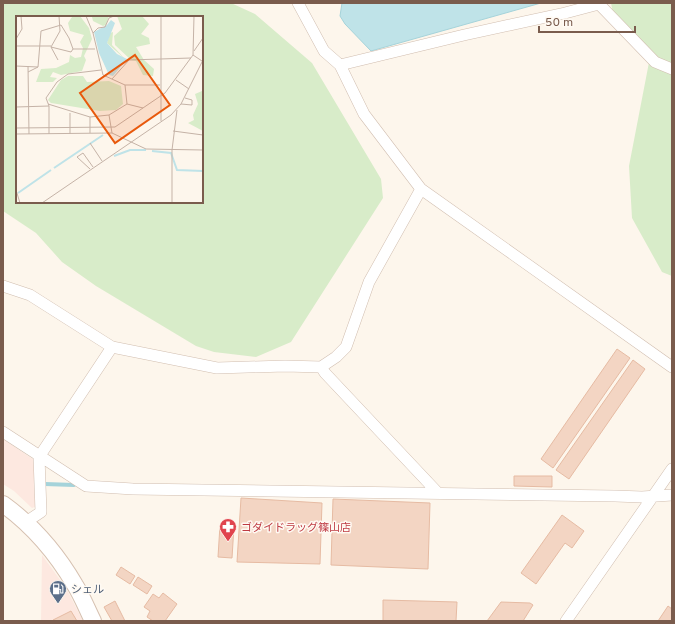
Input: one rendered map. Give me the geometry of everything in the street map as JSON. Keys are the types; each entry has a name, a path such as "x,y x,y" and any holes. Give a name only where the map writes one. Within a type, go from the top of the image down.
{"main road":[{"path":"3,504 26,522 50,548 75,584 93,621"}],"street":[{"path":"298,3 324,50 340,65 364,114 421,189 672,367"},
{"path":"340,65 599,4 655,62 672,69"},
{"path":"3,286 30,295 112,347 217,368 285,366 321,367 336,357 346,347 369,282 421,189"},
{"path":"26,522 41,512 39,457 112,347"},
{"path":"321,367 438,493"},
{"path":"3,432 39,457 86,486 133,489 642,497 672,495"},
{"path":"566,621 672,469"}],"shaded area":[{"path":"3,439 34,460 35,507 32,508 14,491 3,484"},
{"name":"シェル","path":"42,555 66,588 83,621 41,621"}],"green space":[{"path":"3,3 231,3 255,14 312,63 381,179 383,198 291,342 256,357 214,352 196,346 96,286 62,262 36,233 3,211"},
{"path":"611,3 672,3 672,276 662,272 632,218 629,166 651,52 615,23"}],"water":[{"path":"342,3 541,3 371,51 345,24 340,16"}],"building":[{"path":"617,349 630,358 553,468 541,459"},
{"path":"633,360 645,369 569,479 556,470"},
{"path":"514,476 552,476 552,487 514,486"},
{"path":"241,498 322,503 320,564 237,562"},
{"path":"333,499 430,503 428,569 331,565"},
{"path":"562,515 584,531 572,548 565,543 536,584 521,573"},
{"path":"220,525 234,526 232,558 218,557"},
{"path":"121,567 135,576 130,584 116,575"},
{"path":"138,577 152,586 147,594 133,585"},
{"path":"163,593 177,604 165,621 153,621 147,617 150,611 144,607 153,594 159,598"},
{"path":"383,600 457,602 456,621 383,621"},
{"path":"115,601 125,621 112,621 104,607"},
{"path":"501,602 530,603 533,605 523,621 487,621"},
{"path":"668,606 672,609 672,621 658,621"},
{"path":"71,611 77,621 53,621 53,620"}],"waterway":[{"path":"45,484 74,485"}],"place":[{"name":"ゴダイドラッグ篠山店","path":"228,542"},
{"name":"シェル","path":"58,604"}]}
